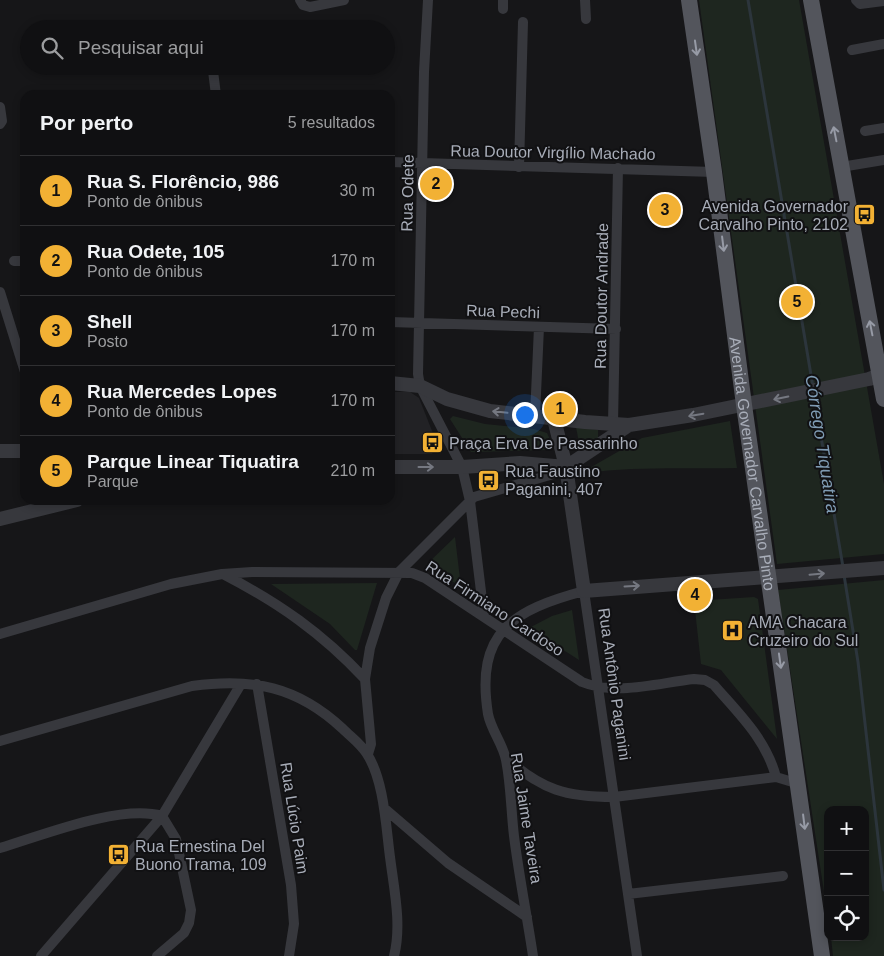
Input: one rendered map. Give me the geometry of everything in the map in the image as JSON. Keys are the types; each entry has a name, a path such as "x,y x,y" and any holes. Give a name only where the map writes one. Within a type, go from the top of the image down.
{"main road":[{"name":"Avenida Governador Carvalho Pinto","path":"689,0 822,956"},
{"path":"811,0 841,168 882,375 884,398"}],"street":[{"path":"300,0 303,5 310,7 344,0"},
{"name":"Rua Odete","path":"420,386 417,361 428,0"},
{"path":"585,0 586,19"},
{"path":"856,0 860,4 884,1"},
{"path":"519,167 522,22"},
{"path":"852,50 884,44"},
{"path":"214,75 215,90"},
{"path":"0,107 2,121 0,124"},
{"path":"865,131 884,128"},
{"path":"841,168 884,160"},
{"name":"Rua Doutor Virgílio Machado","path":"395,162 714,172"},
{"name":"Rua Doutor Andrade","path":"613,424 618,168"},
{"path":"0,292 20,356"},
{"name":"Rua Pechi","path":"395,322 616,329"},
{"path":"534,416 539,327"},
{"path":"395,384 420,386 447,399 470,407 554,419 629,425 744,405 882,375"},
{"path":"420,386 462,467 470,501 484,616"},
{"name":"Rua Antônio Paganini","path":"554,419 566,467 637,956"},
{"path":"368,754 371,744 366,679 370,648 376,626 399,572 479,494 550,475 566,467 629,425"},
{"path":"0,451 20,451"},
{"path":"395,467 462,467 520,463 566,467"},
{"path":"0,519 56,505"},
{"path":"502,630 515,618 535,607 584,591 884,568"},
{"name":"Rua Firmiano Cardoso","path":"0,634 171,584 222,574 399,572 426,578 582,682 597,688 614,689 694,679 705,680 714,685 757,735 771,760 776,777"},
{"path":"222,574 284,608 312,628 339,651 366,679"},
{"name":"Rua Jaime Taveira","path":"502,630 493,648 488,671 488,715 495,736 506,758 514,836 533,956"},
{"path":"0,741 192,686 224,682 257,684 290,693 313,705 334,721 368,754 384,808 397,921 394,956"},
{"path":"41,956 162,816 241,684"},
{"name":"Rua Lúcio Paim","path":"257,684 291,885 294,924 289,956"},
{"path":"506,758 526,776 545,787 564,794 589,797 614,796 776,777 799,784"},
{"path":"384,808 448,863 527,917"},
{"path":"0,848 105,818 149,812 162,816 176,839 190,910 189,922 184,933 157,956"},
{"path":"628,894 784,876"}],"shaded area":[{"path":"699,0 799,0 884,484 884,554 777,564"},
{"path":"395,392 410,392 419,398 436,441 437,446 432,454 395,454"},
{"name":"Praça Erva De Passarinho","path":"453,416 485,424 534,429 547,433 552,444 546,450 471,452 450,419"},
{"path":"730,421 737,468 642,469 585,473 586,470 642,438"},
{"path":"576,427 598,430 598,438 579,443"},
{"path":"455,537 461,587 426,565"},
{"path":"884,580 884,956 833,956 831,941 869,941 869,806 824,806 824,892 778,590"},
{"path":"377,583 357,650 330,624 271,584"},
{"path":"754,597 758,599 777,739 721,670 701,664 694,601"},
{"path":"572,610 579,660 529,628 552,616"}],"waterway":[{"name":"Córrego Tiquatira","path":"748,0 813,387"},
{"name":"Córrego Tiquatira","path":"814,395 843,567"},
{"name":"Córrego Tiquatira","path":"844,575 858,662 884,890"}],"place":[{"name":"Rua Odete, 105","path":"436,184"},
{"name":"Shell","path":"665,210"},
{"name":"Avenida Governador Carvalho Pinto, 2102","path":"864,215"},
{"name":"Parque Linear Tiquatira","path":"797,302"},
{"name":"Rua S. Florêncio, 986","path":"560,409"},
{"name":"Praça Erva De Passarinho","path":"433,443"},
{"name":"Rua Faustino Paganini, 407","path":"489,480"},
{"name":"Rua Mercedes Lopes","path":"695,595"},
{"name":"AMA Chacara Cruzeiro do Sul","path":"732,631"},
{"name":"Rua Ernestina Del Buono Trama, 109","path":"119,855"}]}
